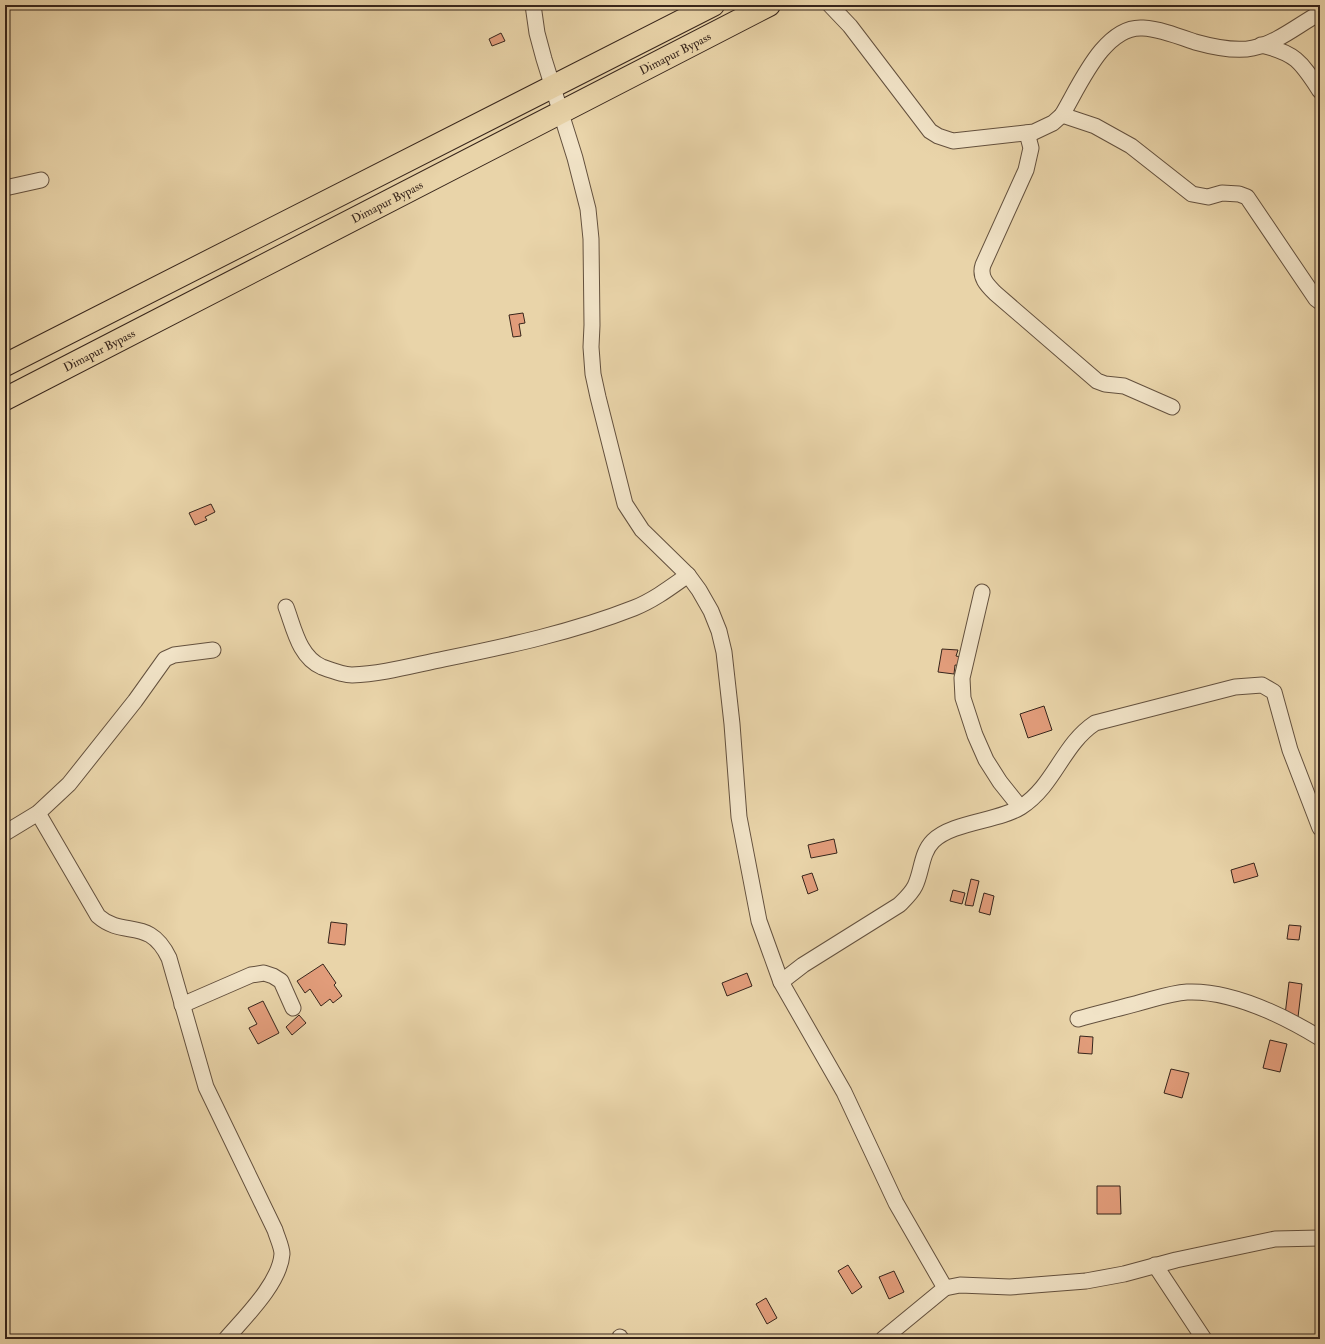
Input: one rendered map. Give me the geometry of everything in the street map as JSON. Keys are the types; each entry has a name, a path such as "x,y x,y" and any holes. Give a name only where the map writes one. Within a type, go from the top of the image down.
{"highway":[{"path":"5,365 713,5"},
{"name":"Dimapur Bypass","path":"5,399 769,5"}],"street":[{"path":"533,5 537,33 552,88 575,158 588,209 591,239 591,347 593,374 625,504 642,530 688,575 711,611 719,631 724,652 732,724 739,817 759,921 781,982 844,1092 896,1203 945,1288"},
{"path":"830,5 850,26 930,131 946,140 1027,133 1045,128 1062,115 1101,51 1116,35 1127,30 1142,28 1205,44 1240,49 1261,45 1320,13"},
{"path":"1261,45 1280,50 1295,58 1320,91"},
{"path":"1062,115 1095,126 1131,146 1192,194 1208,197 1222,193 1239,194 1246,197 1316,299 1320,302"},
{"path":"1027,133 1031,148 1026,170 982,269 984,279 995,293 1097,381 1105,384 1124,386 1172,407"},
{"path":"5,188 41,180"},
{"path":"286,607 303,650 311,660 322,667 349,675 376,673 517,644 580,627 635,608 660,596 688,575"},
{"path":"982,592 962,678 963,698 975,735 986,760 1000,782 1020,807"},
{"path":"5,833 38,813 69,784 135,701 165,659 174,655 212,650"},
{"path":"781,982 803,965 899,905 909,895 915,886 923,860 930,845 937,838 1020,807 1040,791 1051,778 1066,752 1082,732 1095,723 1235,687 1262,685 1274,692 1290,750 1320,828"},
{"path":"38,813 98,916 113,925 147,932 155,938 164,949 169,958 208,1093 275,1230 282,1252 280,1268 256,1304 226,1339"},
{"path":"182,1005 251,975 264,973 273,976 281,982 293,1008"},
{"path":"1078,1019 1166,996 1185,992 1206,992 1256,1006 1320,1038"},
{"path":"883,1339 945,1288 960,1285 1010,1287 1086,1281 1275,1239 1320,1238"},
{"path":"1156,1266 1204,1339"}],"building":[{"path":"501,33 505,41 492,46 489,39"},
{"path":"523,313 525,323 519,324 521,336 513,337 509,315"},
{"path":"211,504 215,512 205,517 207,520 195,525 189,513"},
{"path":"942,649 958,650 956,656 965,658 963,666 955,665 954,674 938,672"},
{"path":"1044,706 1052,730 1028,738 1020,714"},
{"path":"834,839 837,853 811,858 808,845"},
{"path":"1254,863 1258,876 1234,883 1231,870"},
{"path":"812,873 818,890 808,894 802,876"},
{"path":"971,879 979,881 973,906 965,905"},
{"path":"953,890 965,893 962,904 950,901"},
{"path":"984,893 994,896 990,915 979,912"},
{"path":"331,922 347,924 345,945 328,943"},
{"path":"1289,925 1301,926 1299,940 1287,939"},
{"path":"323,964 336,983 334,985 342,996 333,1003 330,999 321,1006 310,989 305,993 297,981"},
{"path":"747,973 752,986 727,996 722,983"},
{"path":"1289,982 1302,984 1298,1017 1285,1015"},
{"path":"263,1001 279,1033 258,1044 249,1028 257,1024 248,1008"},
{"path":"299,1015 306,1023 292,1035 286,1027"},
{"path":"1080,1036 1093,1037 1092,1054 1078,1053"},
{"path":"1270,1040 1287,1044 1280,1072 1263,1068"},
{"path":"1171,1069 1189,1073 1182,1098 1164,1093"},
{"path":"1097,1186 1120,1186 1121,1214 1097,1214"},
{"path":"848,1265 862,1287 852,1294 838,1271"},
{"path":"894,1271 904,1292 889,1299 879,1277"},
{"path":"766,1298 777,1318 767,1324 756,1304"}]}
